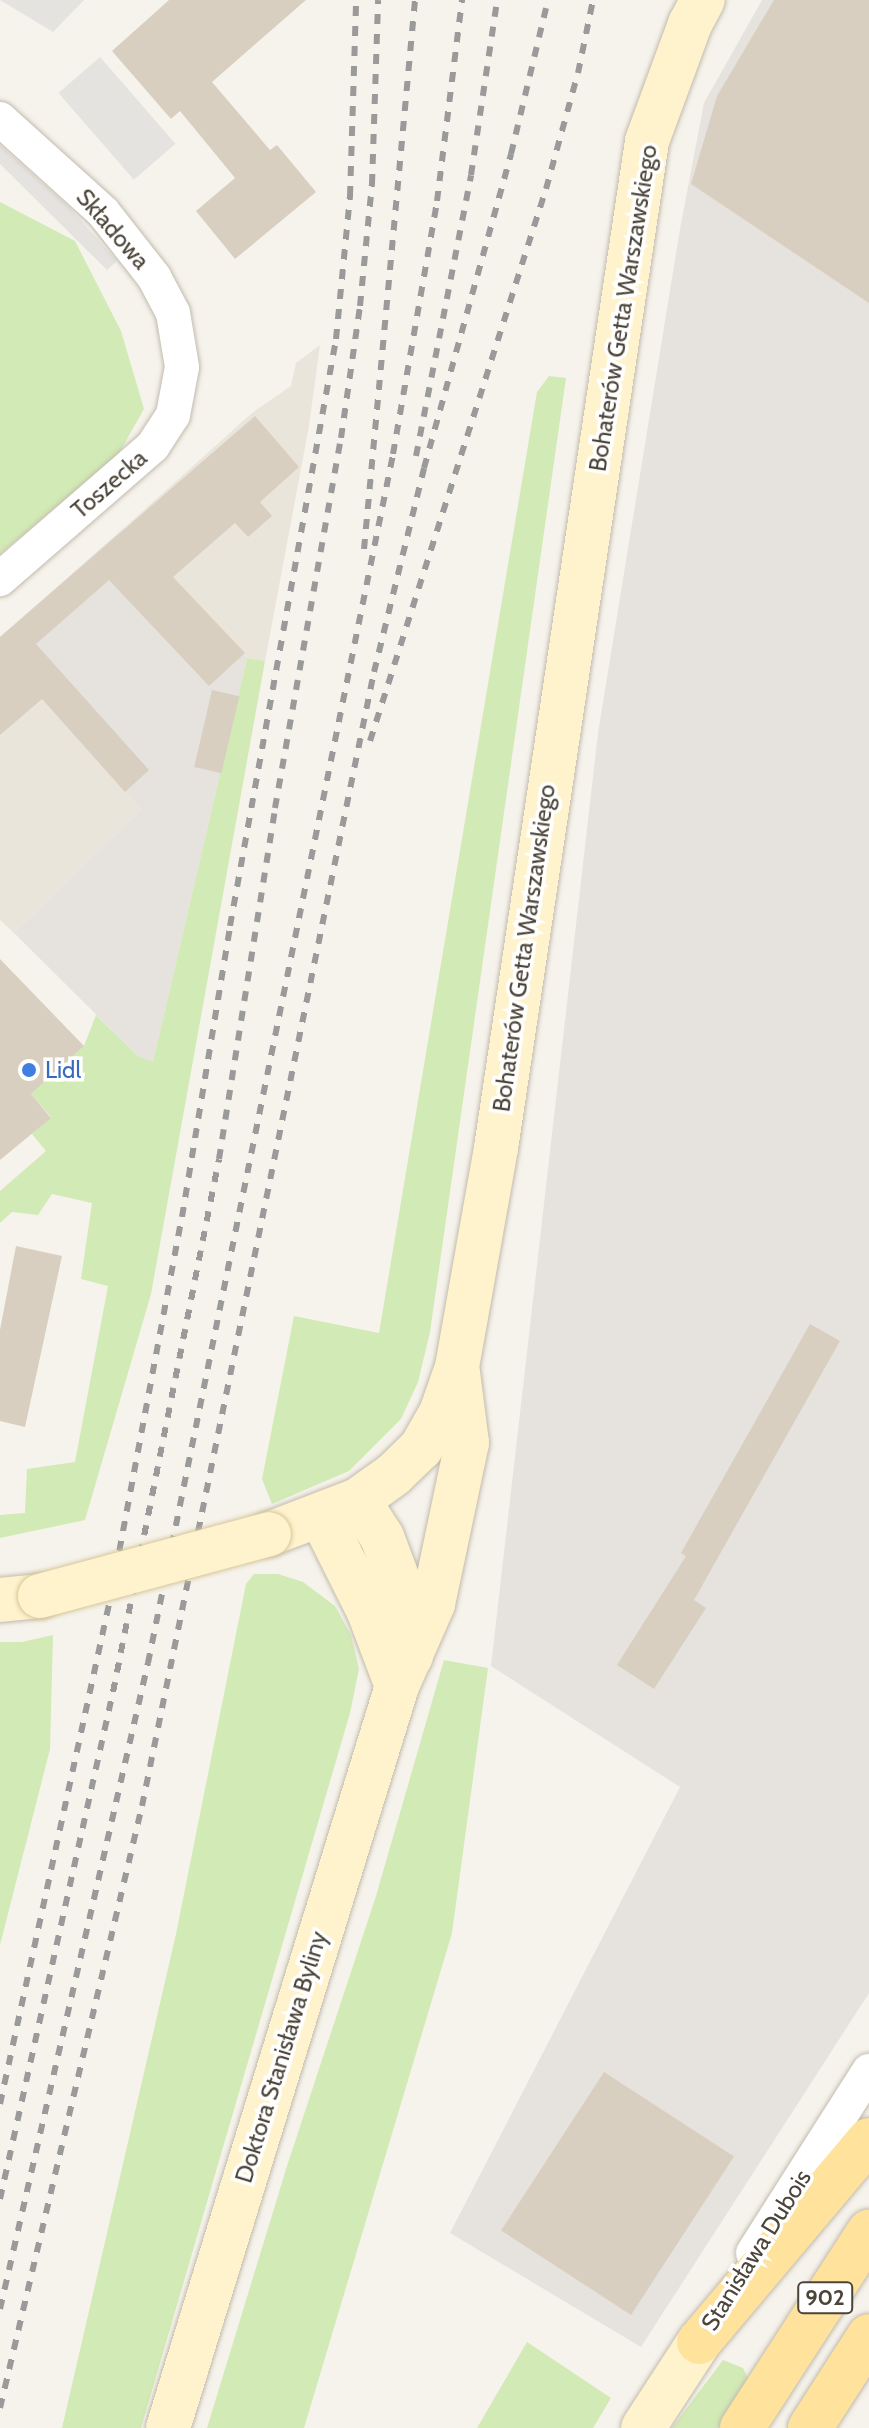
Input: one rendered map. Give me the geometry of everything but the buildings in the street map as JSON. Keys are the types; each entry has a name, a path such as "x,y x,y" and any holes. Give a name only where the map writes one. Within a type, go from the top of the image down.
{"main road":[{"name":"Bohaterów Getta Warszawskiego","path":"20,1598 269,1534 339,1508 393,1475 421,1448 441,1413 457,1367 496,1148 647,141 690,24 703,0"},
{"name":"Doktora Stanisława Byliny","path":"168,2428 404,1671 433,1604 467,1443 457,1367"},
{"name":"Doktora Stanisława Byliny","path":"339,1508 382,1537 400,1585 404,1671"},
{"path":"699,2342 869,2140"},
{"name":"902","path":"742,2428 869,2232"},
{"name":"902","path":"810,2428 869,2336"},
{"name":"Stanisława Dubois","path":"643,2428 699,2342"}],"street":[{"name":"Składowa","path":"0,119 103,212 154,277 173,313 182,367"},
{"name":"Toszecka","path":"0,579 153,446 173,415 182,367"},
{"name":"Stanisława Dubois","path":"699,2342 869,2071"}],"shaded area":[{"path":"0,0 84,0 53,32"},
{"path":"762,0 869,0 869,1993 641,2347 450,2233 680,1787 491,1666 598,733 680,229 704,103"},
{"path":"100,57 175,144 134,180 58,93"},
{"path":"0,145 68,206 117,261 107,270 0,164"},
{"path":"320,345 309,426 265,661 247,658 125,527 252,413 291,386 296,363"},
{"path":"125,527 247,658 153,1062 138,1056 14,933 141,810 0,652 0,637"},
{"path":"0,652 141,810 14,933 0,920"}],"green space":[{"path":"0,202 75,241 121,331 144,409 118,455 0,554"},
{"path":"549,376 566,378 430,1332 418,1382 401,1419 349,1471 272,1504 262,1479 294,1316 379,1333 537,392"},
{"path":"247,658 265,661 151,1294 85,1520 0,1538 0,1515 25,1513 27,1469 75,1462 108,1286 81,1279 92,1203 52,1194 38,1215 12,1212 0,1223 0,1191 46,1151 32,1134 51,1117 31,1094 84,1046 96,1015 138,1056 153,1062"},
{"path":"254,1574 278,1574 303,1582 335,1606 351,1635 359,1669 350,1713 141,2428 62,2428 176,1934 246,1584"},
{"path":"53,1635 50,1749 0,1945 0,1642 22,1642"},
{"path":"444,1660 488,1668 452,1933 304,2428 207,2428 287,2166 376,1896"},
{"path":"527,2342 611,2398 593,2428 477,2428"},
{"path":"723,2360 743,2368 750,2382 718,2428 672,2428"}],"railway":[{"path":"112,1590 182,1217 230,926 336,339 350,196 356,0"},
{"path":"0,2199 113,1692 219,1159 275,808 341,438 360,306 372,184 378,0"},
{"path":"364,549 415,0"},
{"path":"0,2309 148,1663 393,454 437,201 462,0"},
{"path":"416,456 471,175 497,0"},
{"path":"0,2408 142,1806 374,672 424,468 511,154 548,0"},
{"path":"370,741 546,189 578,73 593,0"},
{"path":"0,2104 114,1581"}],"place":[{"name":"Lidl","path":"29,1070"}]}
